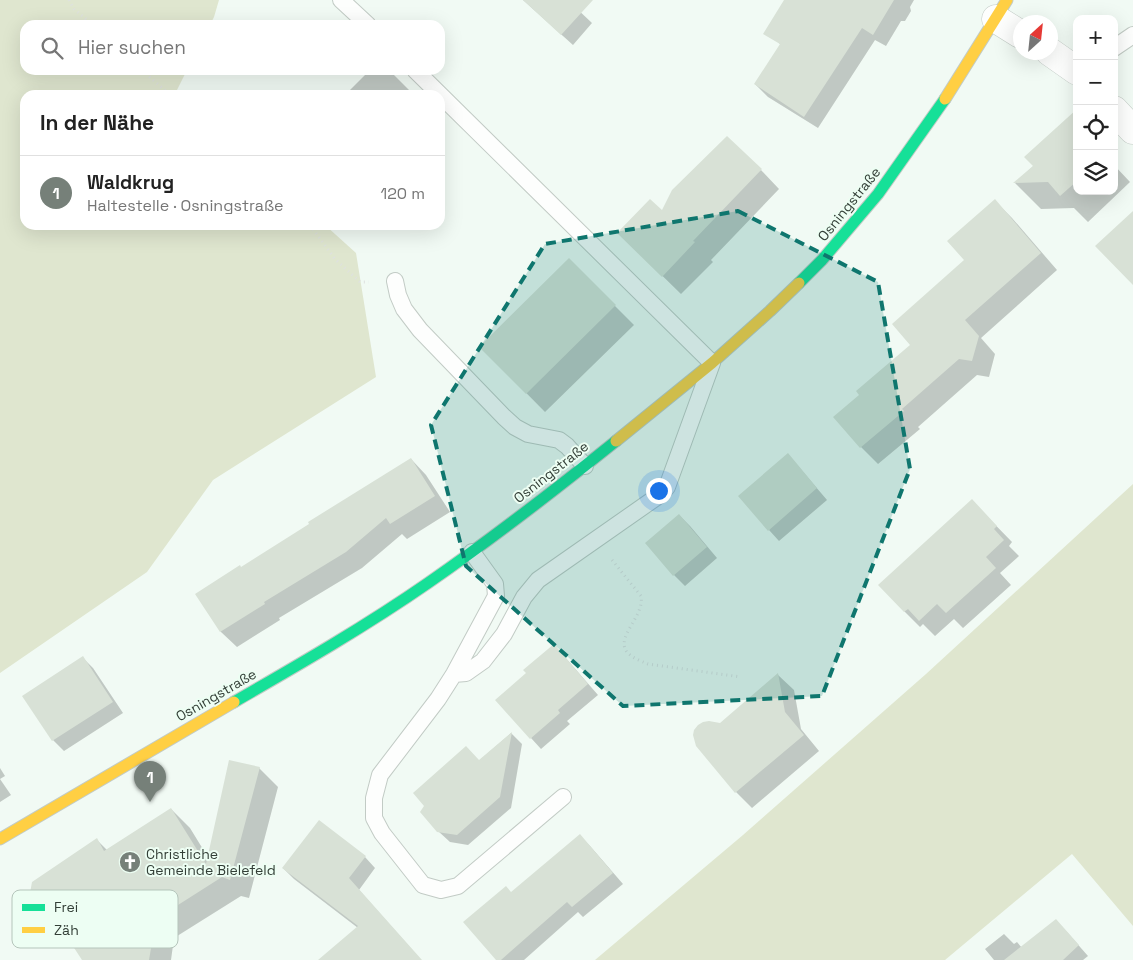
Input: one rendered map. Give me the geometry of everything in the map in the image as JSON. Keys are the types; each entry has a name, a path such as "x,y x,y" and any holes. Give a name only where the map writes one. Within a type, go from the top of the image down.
{"main road":[{"name":"Osningstraße","path":"0,839 321,651 428,583 585,466 712,363 770,311 822,260 878,194 937,112 1002,10"}],"street":[{"path":"1002,10 1013,25"},
{"path":"1058,58 1073,68"},
{"path":"1118,114 1133,130"}],"lane":[{"path":"341,0 363,20"},
{"path":"1118,45 1133,35"},
{"path":"420,75 435,90"},
{"path":"445,100 712,363 667,487 661,494 538,580 524,597 504,634 483,661 466,673 454,674"},
{"path":"395,281 404,310 504,417 515,427 528,434 559,440 585,466"},
{"path":"472,552 496,584 496,596 454,674 438,699 380,775 374,798 374,818 382,833 423,885 441,890 458,886 563,796"}],"path":[{"path":"69,0 74,8 87,20"},
{"path":"148,75 164,90"},
{"path":"314,230 335,259 360,282 395,281"},
{"path":"596,540 641,596 642,603 639,613 625,635 624,644 626,651 648,664 741,677"}],"highlighted area":[{"path":"738,211 878,282 910,469 822,696 623,706 466,566 431,425 545,244"}],"green space":[{"path":"0,0 219,0 212,20 20,20 20,75 184,75 177,90 20,90 20,230 331,230 356,253 376,377 213,480 147,572 0,673"},
{"path":"1133,484 1133,926 1072,854 945,960 595,960 743,835 926,674"}],"building":[{"path":"523,0 593,0 561,35"},
{"path":"784,0 894,0 873,35 862,28 804,117 754,84 780,44 763,34"},
{"path":"1073,113 1073,185 1060,196 1048,182 1013,183 1033,166 1024,157"},
{"path":"727,136 762,169 693,241 695,242 662,277 617,233 650,199 662,210 672,190"},
{"path":"995,199 1041,253 965,320 979,336 972,361 959,359 902,409 904,411 860,448 833,417 859,395 856,391 910,345 892,324 964,260 947,241"},
{"path":"1133,211 1133,285 1095,246"},
{"path":"569,258 616,305 526,394 479,347"},
{"path":"788,453 817,488 768,531 738,496"},
{"path":"411,458 435,496 390,524 386,518 346,552 264,602 265,604 220,632 195,594 240,565 241,567 309,524 308,522"},
{"path":"972,499 997,526 994,529 1004,540 986,557 996,568 946,613 937,604 919,621 908,609 904,612 878,585"},
{"path":"679,514 707,547 673,576 645,543"},
{"path":"554,644 588,684 558,710 560,713 530,739 495,700 526,673 523,670"},
{"path":"83,656 113,702 52,741 22,696"},
{"path":"778,673 785,712 804,735 735,793 696,746 693,735 694,730 703,722 720,723"},
{"path":"512,732 500,797 457,835 437,832 420,812 424,806 413,793 466,746 479,760"},
{"path":"229,760 260,767 230,880 222,877 178,905 178,890 31,890 32,882 97,838 104,851 171,808 206,864"},
{"path":"319,820 366,856 349,878 422,960 318,960 358,926 282,868"},
{"path":"580,834 613,873 572,907 567,902 501,960 496,960 463,922 506,886 511,892"},
{"path":"1056,919 1079,945 1063,960 1004,960"},
{"path":"74,948 151,948 149,960 82,960"}],"traffic: fast":[{"path":"799,283 822,260 878,194 945,99"},
{"path":"234,702 357,630 405,599 524,514 616,441"}],"traffic: slow":[{"path":"945,99 1007,0"},
{"path":"616,441 712,363 799,283"},
{"path":"0,839 234,702"}],"place":[{"name":"Waldkrug","path":"150,802"},
{"name":"Christliche Gemeinde Bielefeld","path":"130,862"}]}
